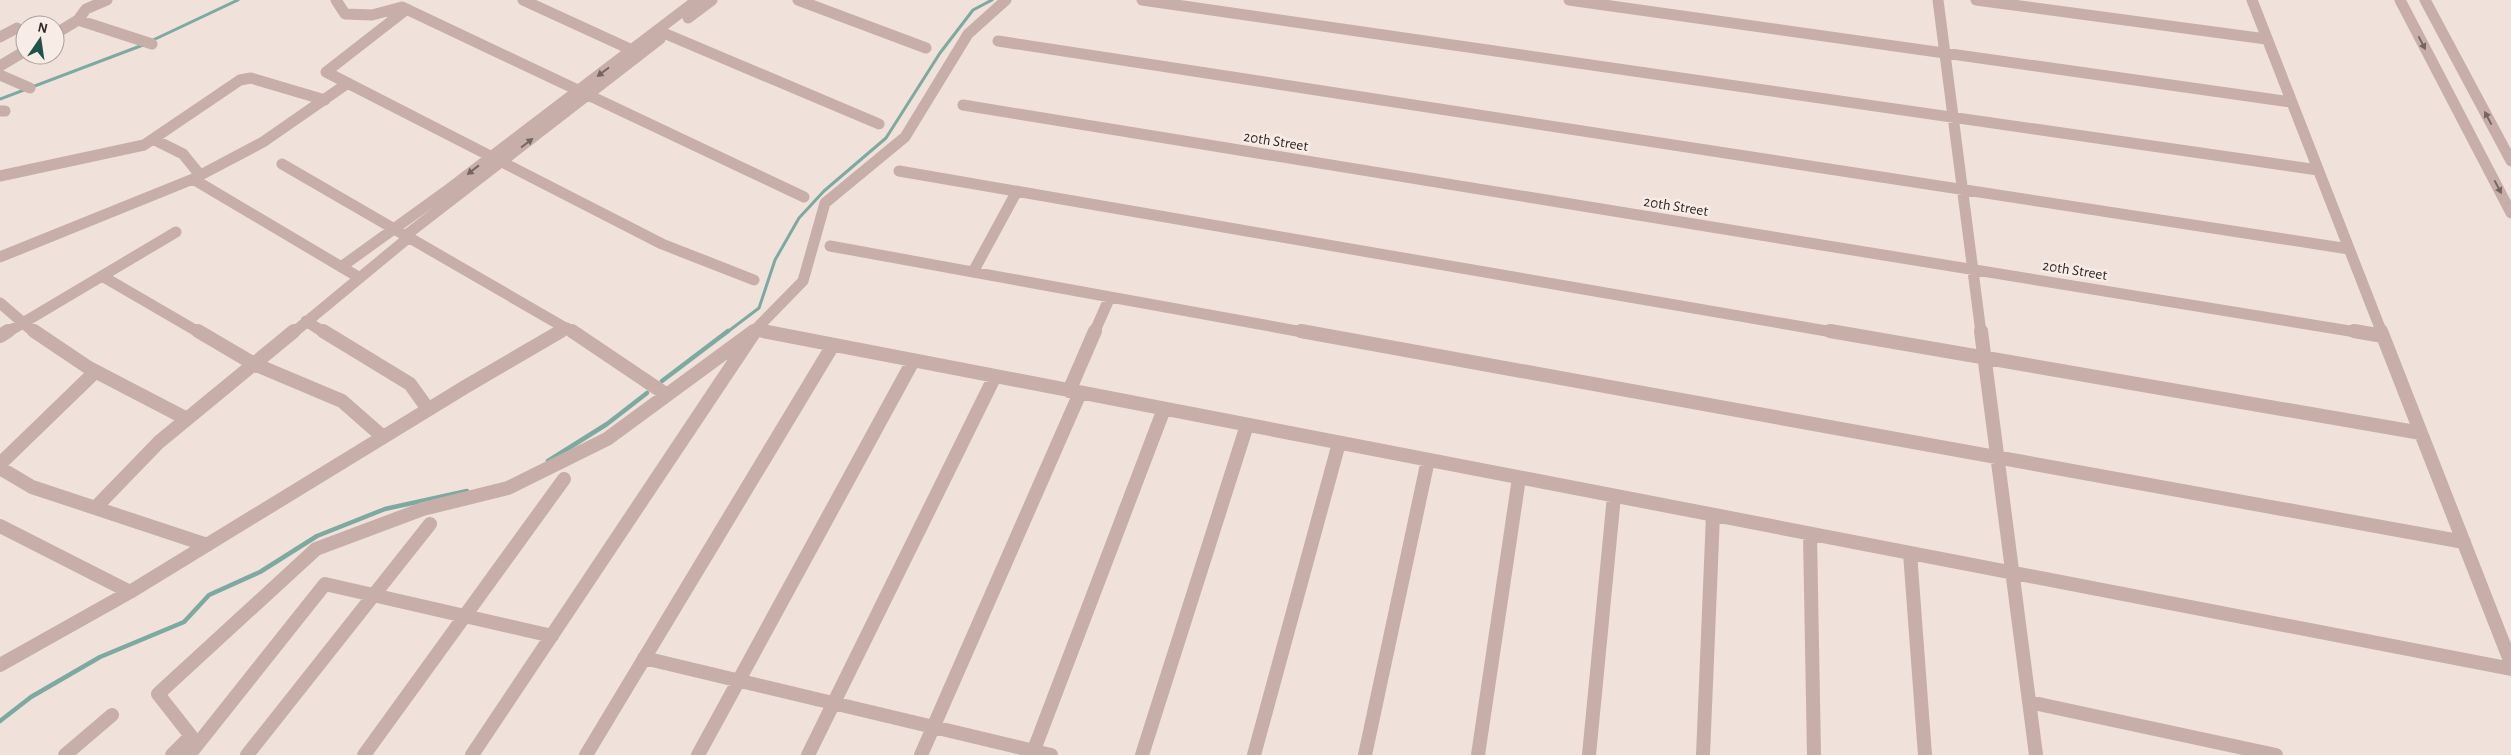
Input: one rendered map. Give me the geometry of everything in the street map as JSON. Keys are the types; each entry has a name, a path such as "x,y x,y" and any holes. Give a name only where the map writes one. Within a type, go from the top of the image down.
{"street":[{"path":"65,28 78,20 86,9 107,0"},
{"path":"336,0 345,14 372,15 402,7 407,9 804,197"},
{"path":"523,0 632,50"},
{"path":"341,266 393,230 697,0"},
{"path":"96,508 159,442 187,418 502,161 712,0"},
{"path":"798,0 926,48"},
{"path":"472,755 756,330 802,281 825,203 905,137 968,34 1006,0"},
{"path":"1142,0 2318,170"},
{"path":"1569,0 2291,102"},
{"path":"1938,0 2036,755"},
{"path":"1976,0 2266,39"},
{"path":"2252,0 2511,663"},
{"path":"2400,0 2511,213"},
{"path":"2425,0 2511,161"},
{"path":"407,9 326,72 662,244 754,280"},
{"path":"78,20 152,44"},
{"path":"0,38 15,29"},
{"path":"666,34 879,124"},
{"path":"998,41 2349,249"},
{"path":"0,66 15,57"},
{"path":"0,75 30,88"},
{"path":"0,176 144,145 240,80 251,78 325,100"},
{"path":"0,257 197,177 263,142 348,83"},
{"name":"20th Street","path":"963,105 2383,336"},
{"path":"153,139 183,154 197,177 360,278"},
{"path":"282,164 393,230 567,328 667,395"},
{"path":"899,171 2421,433"},
{"path":"973,272 1017,191"},
{"path":"0,336 176,232"},
{"path":"830,246 1998,456 2464,542"},
{"path":"102,276 254,364 342,401 383,437"},
{"path":"922,755 1075,392 1110,297"},
{"path":"0,303 21,323 95,372 187,418"},
{"path":"306,322 410,384 428,409"},
{"path":"0,665 130,592 428,409 567,328"},
{"path":"172,755 191,736 158,694 316,549 423,509 508,488 607,439 756,330 2511,669"},
{"path":"586,755 833,345"},
{"path":"698,755 913,361"},
{"path":"95,372 0,466 32,487 207,545"},
{"path":"808,755 995,376"},
{"path":"1033,753 1164,409"},
{"path":"1142,755 1248,425"},
{"path":"1254,755 1339,443"},
{"path":"1365,755 1428,460"},
{"path":"1478,755 1519,478"},
{"path":"364,755 564,479"},
{"path":"1589,755 1614,496"},
{"path":"1703,755 1713,515"},
{"path":"247,755 430,524"},
{"path":"0,526 130,592"},
{"path":"1810,534 1814,755"},
{"path":"1910,553 1925,755"},
{"path":"188,755 325,584 376,594 552,636"},
{"path":"644,658 934,727 1033,753 1051,755"},
{"path":"2029,702 2276,755"},
{"path":"65,755 112,715"}],"waterway":[{"path":"151,41 238,0"},
{"path":"726,333 759,308 775,260 799,218 824,191 886,138 940,53 973,10 992,0"},
{"path":"0,99 143,45"},
{"path":"662,381 728,331"},
{"path":"548,461 607,424 647,393"},
{"path":"0,721 31,697 100,657 184,622 209,595 260,572 317,536 385,509 467,491"}]}
